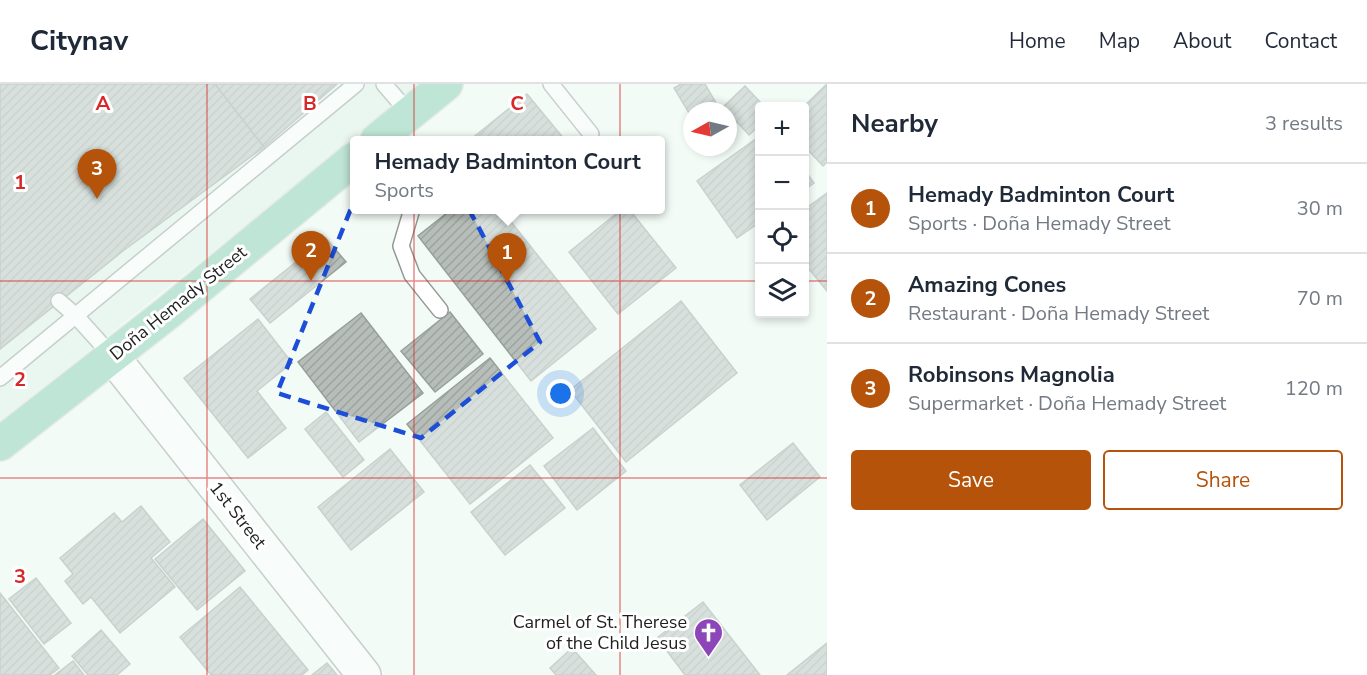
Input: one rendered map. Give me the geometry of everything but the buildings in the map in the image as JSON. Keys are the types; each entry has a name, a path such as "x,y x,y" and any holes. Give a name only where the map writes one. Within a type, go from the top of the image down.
{"main road":[{"path":"385,136 409,113 446,84"},
{"name":"Doña Hemady Street","path":"0,444 170,311 350,162"}],"street":[{"name":"1st Street","path":"112,356 364,675"}],"lane":[{"path":"0,378 356,84"},
{"path":"384,84 409,113"},
{"path":"551,84 591,134"},
{"path":"411,214 401,246 412,275 440,310"},
{"path":"59,301 76,316 112,356"}],"highlighted area":[{"path":"450,174 540,342 421,438 277,393 352,206"}],"shaded area":[{"path":"0,84 422,84 357,136 350,136 350,142 0,422"}],"place":[{"name":"Robinsons Magnolia","path":"97,199"},
{"name":"Amazing Cones","path":"311,281"},
{"name":"Hemady Badminton Court","path":"507,283"},
{"name":"Carmel of St. Therese of the Child Jesus","path":"708,658"}]}
